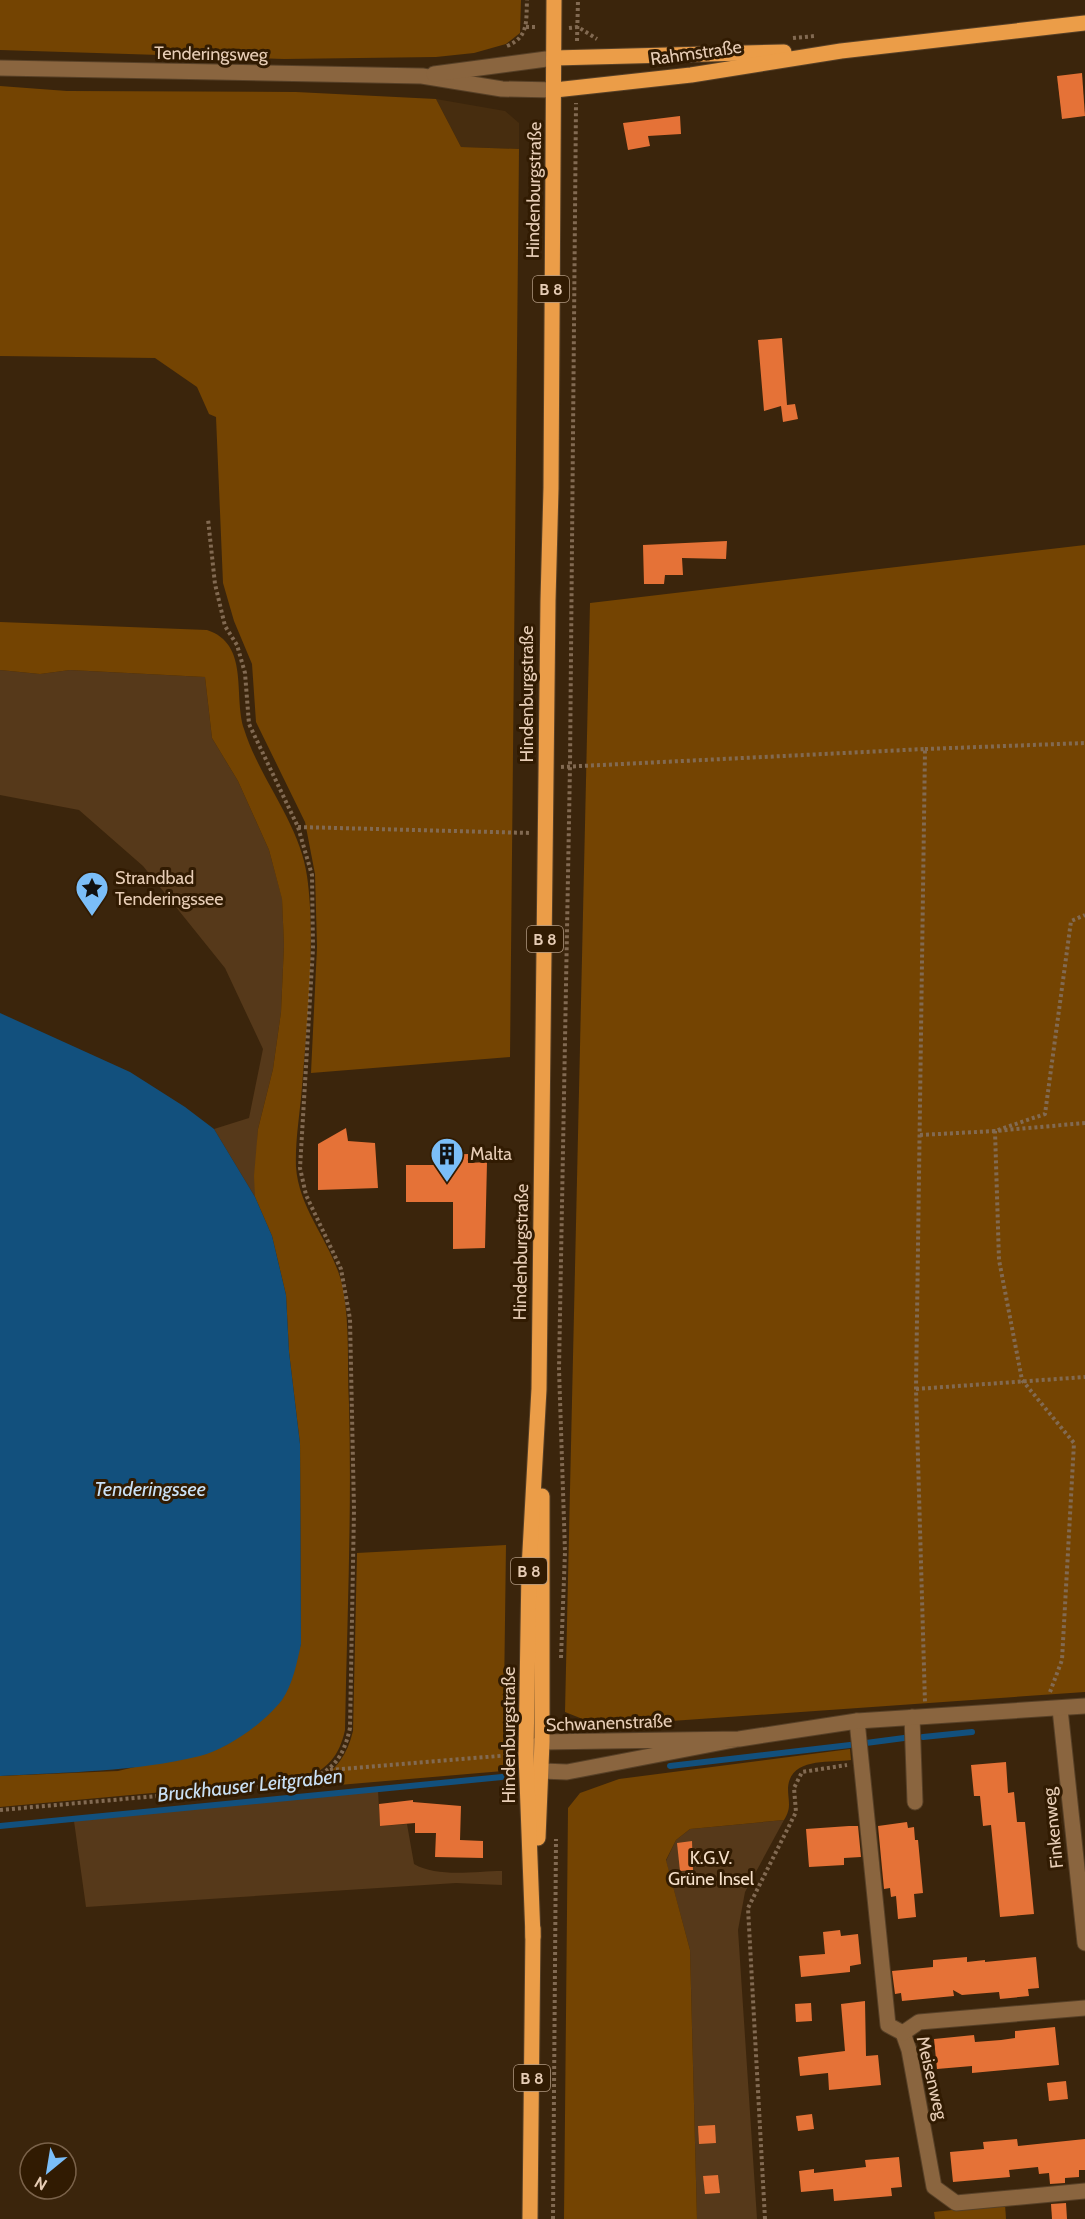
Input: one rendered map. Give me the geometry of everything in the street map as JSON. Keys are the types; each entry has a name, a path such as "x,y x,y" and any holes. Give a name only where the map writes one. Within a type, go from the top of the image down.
{"main road":[{"name":"Hindenburgstraße","path":"530,2219 533,1937 542,1771 544,1563 539,1389 555,90 554,0"},
{"name":"Rahmstraße","path":"555,90 691,75 841,51 1085,22"},
{"name":"Rahmstraße","path":"554,58 841,51"},
{"name":"Hindenburgstraße","path":"533,1937 526,1754 529,1569 539,1389"}],"street":[{"name":"Tenderingsweg","path":"422,76 554,58"},
{"name":"Tenderingsweg","path":"0,68 422,76 502,89 555,90"},
{"name":"Schwanenstraße","path":"739,1739 542,1742 526,1754 542,1771 567,1772 739,1739 857,1721 1085,1706"},
{"name":"Finkenweg","path":"1060,1708 1085,1943"},
{"path":"915,1802 919,1716"},
{"name":"Meisenweg","path":"857,1721 863,1762 888,2025 903,2033 909,2050 934,2187 956,2203 1085,2191"},
{"path":"903,2033 919,2022 1085,2008"}],"path":[{"path":"527,0 526,27 578,27 606,43"},
{"path":"576,57 578,0"},
{"path":"791,38 825,36"},
{"path":"561,1659 565,1552 559,1369 570,766 576,88"},
{"path":"208,519 215,584 225,626 237,645 245,673 249,724 298,827 312,875 314,948 300,1168 306,1195 341,1269 350,1319 354,1509 350,1728 346,1745 330,1770"},
{"path":"546,767 1085,743"},
{"path":"919,1716 916,1389 925,749"},
{"path":"298,827 546,833"},
{"path":"995,1131 1046,1114 1071,921 1085,915"},
{"path":"920,1135 1085,1123"},
{"path":"995,1131 999,1260 1022,1380 1074,1443 1062,1660 1050,1693 1060,1708"},
{"path":"916,1389 1085,1377"},
{"path":"0,1810 282,1786 304,1783 330,1770 526,1754"},
{"path":"765,2219 748,1908 796,1812 794,1788 802,1772 863,1762"},
{"path":"553,2219 556,1831"}],"shaded area":[{"path":"0,0 521,0 520,33 506,44 474,53 436,57 284,59 0,50"},
{"path":"0,86 67,91 296,92 436,99 461,147 519,149 510,1057 311,1073 317,947 315,874 305,822 256,722 252,664 234,621 223,583 216,417 209,414 197,387 155,358 0,356"},
{"path":"436,99 505,111 519,123 519,149 461,147"},
{"path":"1085,545 1085,1692 600,1726 565,1712 590,603"},
{"path":"0,622 207,630 220,637 229,647 235,659 244,729 259,765 288,820 303,857 310,900 311,953 296,1167 303,1199 333,1258 343,1289 347,1332 350,1445 345,1730 336,1754 326,1766 304,1779 0,1807 0,1776 118,1771 226,1745 259,1721 282,1699 301,1644 300,1444 289,1352 286,1295 272,1236 255,1197 254,1176 258,1129 273,1069 281,1012 284,945 282,899 269,850 238,781 212,738 205,677 70,670 40,674 0,670"},
{"path":"506,1545 503,1771 292,1789 314,1782 332,1770 345,1753 353,1731 357,1553"},
{"path":"850,1749 851,1760 812,1763 796,1771 790,1778 789,1808 784,1820 690,1829 676,1840 666,1860 690,1950 697,2219 564,2219 568,1808 580,1793 619,1779"},
{"path":"1005,2204 1006,2219 935,2219 934,2212"}],"green space":[{"path":"0,670 40,674 70,670 205,677 212,738 238,781 269,850 282,898 284,945 281,1012 273,1069 258,1129 255,1197 214,1129 249,1118 263,1049 225,968 143,866 79,810 0,795"},
{"path":"378,1791 380,1826 407,1824 414,1864 445,1872 502,1871 502,1885 456,1883 86,1907 74,1821"},
{"name":"K.G.V. Grüne Insel","path":"784,1820 745,1892 738,1930 757,2219 697,2219 690,1950 666,1861 676,1840 690,1829"}],"water":[{"name":"Tenderingssee","path":"0,1013 130,1072 185,1107 214,1129 255,1197 272,1236 286,1295 289,1352 300,1444 301,1644 294,1673 282,1700 256,1726 211,1753 126,1768 0,1776"}],"building":[{"path":"1082,73 1085,116 1062,119 1057,76"},
{"path":"680,116 681,134 648,136 650,146 628,150 623,123"},
{"path":"782,338 787,405 795,404 798,419 783,422 781,406 764,411 758,340"},
{"path":"727,541 726,559 682,558 683,575 665,575 664,584 644,584 643,545"},
{"path":"346,1128 348,1141 375,1143 378,1188 318,1190 318,1144"},
{"name":"Malta","path":"468,1154 468,1163 487,1162 485,1248 453,1249 453,1202 406,1202 406,1165 443,1165 443,1155"},
{"path":"1006,1762 1008,1793 1014,1792 1017,1822 1025,1822 1034,1914 1000,1917 991,1825 983,1826 980,1796 974,1796 971,1765"},
{"path":"413,1800 413,1802 461,1806 460,1840 483,1841 483,1858 435,1857 436,1833 415,1833 415,1823 380,1826 379,1804"},
{"path":"907,1822 908,1828 914,1827 915,1840 918,1840 923,1893 914,1894 916,1917 898,1919 896,1896 891,1897 890,1888 884,1889 878,1826"},
{"path":"858,1826 861,1857 844,1858 844,1865 809,1867 806,1829"},
{"path":"692,1841 693,1870 680,1871 677,1843"},
{"path":"840,1930 841,1936 858,1934 861,1964 850,1966 850,1972 801,1977 799,1956 825,1954 823,1932"},
{"path":"967,1957 967,1962 985,1960 985,1962 1036,1957 1039,1988 1028,1989 1029,1996 1000,1999 999,1992 962,1995 953,1990 954,1996 902,2001 901,1993 895,1994 892,1971 933,1967 933,1960"},
{"path":"865,2001 866,2056 878,2055 881,2085 829,2090 828,2073 800,2076 798,2057 845,2051 841,2004"},
{"path":"811,2003 812,2021 796,2022 795,2004"},
{"path":"1055,2027 1059,2065 972,2073 972,2066 937,2069 934,2039 974,2035 975,2042 1001,2040 1015,2038 1015,2031"},
{"path":"1066,2081 1068,2099 1049,2101 1047,2083"},
{"path":"812,2114 814,2129 798,2131 796,2116"},
{"path":"715,2125 716,2143 699,2144 698,2126"},
{"path":"1017,2139 1018,2146 1085,2139 1085,2170 1079,2170 1079,2177 1065,2178 1065,2183 1050,2184 1049,2173 1039,2174 1038,2167 1009,2170 1010,2177 953,2182 950,2152 984,2149 983,2142"},
{"path":"899,2157 902,2187 891,2188 892,2196 834,2201 833,2189 801,2192 799,2171 814,2169 814,2173 866,2167 865,2160"},
{"path":"718,2175 720,2193 705,2194 703,2176"},
{"path":"1066,2203 1067,2219 1052,2219 1051,2204"}],"waterway":[{"name":"Bruckhauser Leitgraben","path":"923,1737 972,1732"},
{"name":"Bruckhauser Leitgraben","path":"866,1743 904,1738"},
{"name":"Bruckhauser Leitgraben","path":"670,1766 850,1745"},
{"name":"Bruckhauser Leitgraben","path":"0,1826 502,1777"}],"place":[{"name":"Strandbad Tenderingssee","path":"92,917"},
{"name":"Malta","path":"447,1183"}]}
